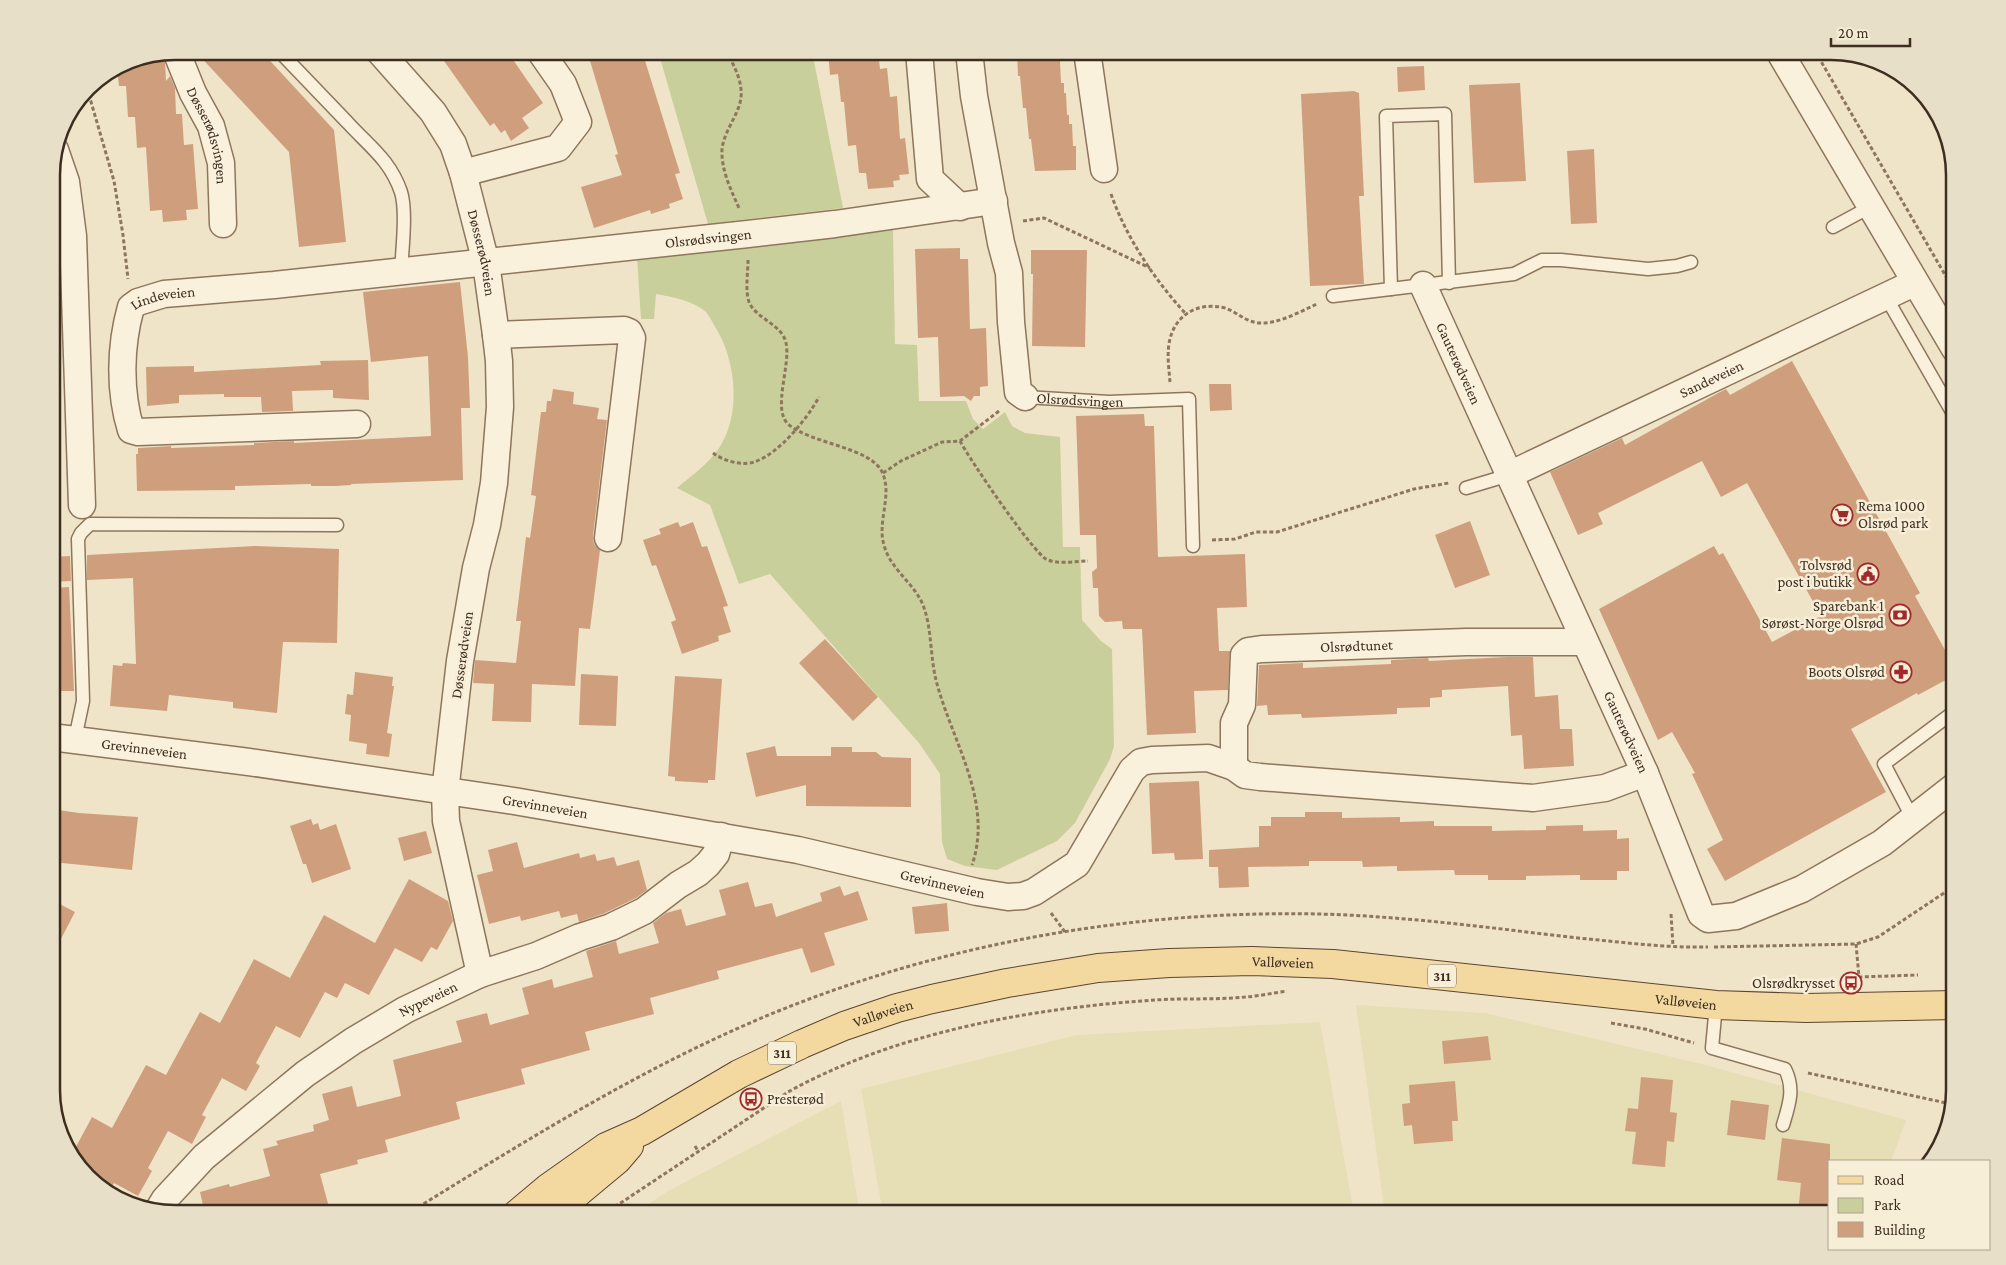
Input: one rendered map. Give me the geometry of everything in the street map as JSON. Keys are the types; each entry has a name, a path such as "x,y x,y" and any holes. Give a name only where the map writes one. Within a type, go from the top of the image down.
{"main road":[{"name":"Valløveien","path":"529,1205 590,1157 606,1147 642,1131 702,1094 739,1074 844,1026 897,1008 932,999 1007,982 1098,968 1206,962 1333,964 1716,1005 1806,1008 1946,1004"},
{"name":"Valløveien","path":"563,1205 617,1160 642,1131"}],"street":[{"name":"Døsserødsvingen","path":"180,60 193,93 211,126 221,163 223,224"},
{"name":"Døsserødveien","path":"388,60 433,112 453,144 463,173 486,263 496,335 500,407 494,483 488,525 476,568 460,661 445,792 446,821 480,974"},
{"path":"463,173 558,148 578,122 564,84 547,60"},
{"path":"920,60 930,179 960,207"},
{"name":"Olsrødsvingen","path":"970,60 974,96 1009,273 1011,322 1018,392 1023,395"},
{"path":"1088,60 1104,169"},
{"path":"1784,60 1946,335"},
{"path":"60,164 66,182 73,236 82,505"},
{"name":"Olsrødsvingen","path":"486,263 748,234 960,207 996,213"},
{"name":"Lindeveien","path":"357,424 138,432 131,430 124,408 123,370 126,324 131,307 138,302 164,294 274,286 486,263"},
{"name":"Sandeveien","path":"1508,475 1914,283"},
{"name":"Gauterødveien","path":"1423,286 1645,773 1701,914 1708,919 1736,916 1802,888 1876,847 1946,793"},
{"path":"496,335 624,330 629,332 632,338 608,538"},
{"name":"Olsrødtunet","path":"1234,767 1234,723 1242,705 1244,655 1248,651 1457,642 1584,642"},
{"name":"Grevinneveien","path":"63,738 249,762 514,801 798,850 1008,897 1023,896 1034,892 1077,864 1132,770 1141,762 1208,758 1234,767"},
{"path":"1234,767 1245,775 1260,777 1533,798 1605,788 1645,773"},
{"name":"Nypeveien","path":"162,1204 204,1157 305,1074 354,1040 405,1010 480,974 611,927 644,911 708,864 716,854 721,836"}],"lane":[{"path":"288,60 383,158 394,176 401,194 403,210 401,272"},
{"path":"1391,290 1386,116 1445,114 1449,283"},
{"path":"1833,227 1870,207"},
{"path":"1333,296 1514,274 1542,260 1561,260 1648,269 1677,266 1691,262"},
{"path":"1886,297 1946,401"},
{"name":"Olsrødsvingen","path":"1023,395 1109,402 1189,399 1193,546"},
{"path":"1466,488 1508,475"},
{"path":"63,738 83,700 78,539 90,524 337,525"},
{"path":"1913,819 1884,764 1946,718"},
{"path":"1716,1005 1712,1048 1785,1070 1791,1082 1789,1106 1782,1125"}],"path":[{"path":"731,60 736,70 741,94 740,105 725,138 722,158 728,184 743,217 748,234 748,295 750,304 780,332 786,341 788,364 782,415 786,422 795,430 867,458 883,473 886,489 882,530 884,545 893,563 922,603 926,614 937,685 964,758 973,790 978,846 966,889"},
{"path":"1820,60 1946,277"},
{"path":"90,97 114,180 123,234 131,307"},
{"path":"1104,169 1118,214 1166,292 1185,313"},
{"path":"996,213 1044,218 1150,268"},
{"path":"1170,400 1169,345 1173,327 1185,313 1211,306 1232,310 1248,320 1258,323 1268,323 1284,319 1333,296"},
{"path":"883,473 901,461 942,442 960,441 1023,395"},
{"path":"713,453 724,459 741,463 752,463 771,453 805,420 819,397"},
{"path":"960,441 1024,533 1045,559 1052,561 1088,561"},
{"path":"1225,539 1241,538 1248,533 1277,532 1414,489 1459,483 1466,488"},
{"path":"1856,944 1859,977 1918,975"},
{"path":"617,1205 788,1092 814,1077 894,1047 945,1032 1023,1015 1065,1009 1155,1000 1245,998 1294,990"},
{"path":"1610,1023 1644,1029 1712,1048"},
{"path":"1785,1070 1945,1103"},
{"path":"695,1146 698,1151"}],"shaded area":[{"path":"1356,1005 1485,1013 1702,1064 1906,1120 1891,1160 1828,1160 1828,1205 1384,1205"},
{"path":"1320,1022 1352,1205 881,1205 861,1089 1077,1035"},
{"path":"841,1101 858,1205 647,1205 668,1191"}],"green space":[{"path":"661,60 814,60 843,208 708,224"},
{"path":"893,229 895,344 917,345 919,401 966,401 973,419 983,429 1005,412 1012,426 1025,433 1060,437 1063,547 1080,547 1082,620 1101,641 1112,649 1114,746 1110,759 1075,823 1057,841 997,870 965,866 947,859 942,842 940,774 919,743 770,574 739,584 710,505 677,488 711,458 722,444 726,435 733,408 734,394 733,379 726,350 721,337 706,312 689,302 656,294 654,319 641,319 637,256"}],"building":[{"path":"203,60 269,60 334,130 346,242 299,247 289,152"},
{"path":"443,60 513,60 543,103 522,118 529,128 511,141 505,130 501,133 494,123 490,126"},
{"path":"590,60 645,60 680,173 675,174 683,199 669,204 670,208 651,214 650,210 594,228 581,187 622,175 615,155 618,154"},
{"path":"829,60 879,60 880,69 887,68 890,97 897,96 900,139 905,138 909,174 899,175 900,180 893,181 894,187 868,189 866,173 859,173 856,145 848,146 844,102 841,102 838,74 830,75"},
{"path":"1017,60 1060,61 1061,83 1064,83 1064,93 1066,93 1067,115 1069,115 1069,124 1072,124 1073,146 1076,146 1076,170 1035,171 1026,108 1023,108 1020,76 1018,76"},
{"path":"164,61 166,81 170,76 175,88 176,114 182,114 184,145 193,144 198,209 186,210 187,220 163,222 162,210 150,211 146,147 137,148 135,117 128,117 126,86 119,86 118,75 145,64"},
{"path":"1424,66 1425,90 1398,92 1397,67"},
{"path":"1520,83 1526,181 1474,183 1469,85"},
{"path":"1354,91 1359,93 1364,196 1359,196 1364,284 1310,286 1301,94"},
{"path":"1594,149 1597,223 1571,224 1567,151"},
{"path":"960,248 960,259 968,259 970,329 986,328 988,386 980,387 980,396 974,396 971,401 964,396 940,397 938,337 918,338 915,249"},
{"path":"1031,250 1087,250 1085,347 1032,346 1033,274 1031,274"},
{"path":"460,282 468,357 470,408 461,408 463,480 336,486 311,486 311,484 235,486 235,490 137,491 136,454 138,454 138,448 254,445 254,443 294,441 294,443 431,436 428,356 371,362 363,292"},
{"path":"368,360 369,400 333,398 333,390 292,391 293,411 262,412 261,397 224,397 224,394 179,395 179,403 147,406 146,367 194,366 194,372 321,365 320,361"},
{"path":"1792,361 1920,593 1915,596 1946,652 1946,680 1918,695 1917,693 1851,729 1886,792 1725,881 1707,849 1723,840 1692,774 1695,773 1672,732 1658,740 1599,609 1714,546 1719,555 1723,553 1772,642 1821,616 1747,483 1721,497 1702,461 1598,513 1603,524 1578,535 1550,472 1622,438 1625,445 1726,389 1730,395"},
{"path":"1209,384 1231,384 1232,410 1210,411"},
{"path":"553,389 574,392 573,404 599,408 597,419 607,420 593,536 594,544 600,550 590,629 579,628 575,686 532,684 531,722 492,721 494,684 473,683 475,660 516,663 521,621 516,621 526,537 530,538 536,496 531,495 541,412 546,412 547,401 551,401"},
{"path":"1144,414 1145,426 1154,426 1158,557 1245,554 1247,607 1217,608 1219,651 1230,651 1228,690 1194,691 1196,733 1147,735 1142,629 1123,629 1122,621 1105,622 1099,616 1098,588 1093,588 1092,572 1097,568 1096,535 1080,535 1076,416"},
{"path":"1470,521 1490,575 1455,588 1435,535"},
{"path":"678,522 680,527 693,522 702,547 707,546 728,606 723,607 731,632 718,636 719,641 682,654 671,622 676,620 656,565 652,566 643,540 661,534 659,529"},
{"path":"255,546 339,549 337,643 283,642 277,713 233,708 233,702 169,695 167,711 110,706 113,665 122,666 123,663 136,664 133,578 87,580 87,555"},
{"path":"70,556 71,581 60,582 60,557"},
{"path":"69,587 74,691 60,691 60,588"},
{"path":"825,639 878,697 853,721 799,663"},
{"path":"1533,657 1535,697 1558,695 1560,729 1572,729 1574,766 1524,769 1522,735 1511,736 1508,686 1442,690 1442,697 1430,698 1430,707 1397,708 1397,714 1302,718 1301,714 1268,715 1267,705 1257,706 1259,665 1303,663 1303,668 1391,664 1391,660 1428,658 1429,661"},
{"path":"355,672 393,677 392,686 394,686 387,733 392,734 389,757 366,754 367,744 349,741 351,715 345,714 347,694 353,695"},
{"path":"581,674 618,676 616,726 579,725"},
{"path":"675,676 722,679 715,780 708,780 708,783 675,781 675,777 668,776"},
{"path":"775,746 777,756 831,756 831,747 852,747 852,752 876,752 882,757 911,758 911,807 806,806 806,785 756,797 746,753"},
{"path":"1199,781 1203,859 1175,860 1174,853 1152,854 1149,783"},
{"path":"60,810 138,817 132,870 60,863"},
{"path":"1305,812 1342,812 1342,818 1400,817 1400,822 1434,821 1434,826 1492,826 1492,831 1546,830 1546,826 1583,825 1583,831 1617,830 1617,839 1629,838 1629,871 1617,871 1617,880 1580,880 1580,875 1526,876 1526,880 1488,880 1488,875 1455,875 1454,870 1397,871 1397,866 1363,867 1362,861 1309,861 1309,866 1248,867 1249,887 1219,888 1218,867 1209,867 1209,850 1259,847 1259,826 1271,826 1271,817 1305,817"},
{"path":"311,819 313,825 318,823 320,830 336,824 351,869 312,883 306,864 303,864 290,826"},
{"path":"426,831 432,853 404,861 398,838"},
{"path":"517,842 524,868 579,853 580,858 595,854 597,861 614,857 617,866 639,860 647,890 636,898 605,913 579,922 577,914 561,918 559,911 521,921 520,916 489,924 477,875 493,871 488,850"},
{"path":"409,879 448,901 453,921 437,950 431,947 422,962 395,948 369,995 345,983 337,998 325,992 300,1038 276,1026 256,1063 260,1066 246,1091 222,1078 202,1115 206,1117 192,1144 168,1131 148,1168 152,1171 138,1196 114,1183 111,1186 88,1166 79,1154 75,1148 92,1117 112,1128 146,1065 166,1075 200,1012 220,1023 254,959 290,978 324,915 375,943"},
{"path":"748,882 755,907 772,903 776,917 822,901 820,893 840,886 844,896 858,891 868,920 824,933 835,965 811,973 802,948 717,971 719,979 650,998 654,1014 585,1032 590,1050 521,1069 525,1084 456,1102 460,1119 385,1140 388,1152 357,1160 358,1164 320,1174 328,1205 203,1205 200,1192 229,1184 230,1187 270,1176 263,1149 278,1145 276,1141 314,1131 313,1125 329,1120 322,1094 352,1086 357,1107 401,1096 393,1060 462,1042 456,1021 487,1013 490,1025 529,1014 522,988 552,979 554,988 593,977 586,951 616,941 619,954 659,943 653,923 666,913 681,909 686,926 726,915 719,890"},
{"path":"947,903 949,931 915,934 912,907"},
{"path":"60,904 75,912 60,941"},
{"path":"1488,1036 1491,1060 1444,1064 1442,1041"},
{"path":"1641,1077 1673,1080 1670,1112 1677,1113 1674,1142 1667,1141 1665,1167 1632,1164 1636,1132 1625,1131 1628,1108 1638,1109"},
{"path":"1455,1081 1458,1121 1452,1121 1453,1141 1414,1144 1412,1125 1404,1126 1402,1104 1410,1103 1409,1085"},
{"path":"1731,1100 1769,1105 1765,1140 1727,1135"},
{"path":"1782,1138 1830,1144 1828,1205 1799,1205 1801,1183 1777,1180"}],"place":[{"name":"Rema 1000 Olsrød park","path":"1842,515"},
{"name":"Tolvsrød post i butikk","path":"1868,574"},
{"name":"Sparebank 1 Sørøst-Norge Olsrød","path":"1900,615"},
{"name":"Boots Olsrød","path":"1901,672"},
{"name":"Olsrødkrysset","path":"1851,983"},
{"name":"Presterød","path":"751,1099"}]}
